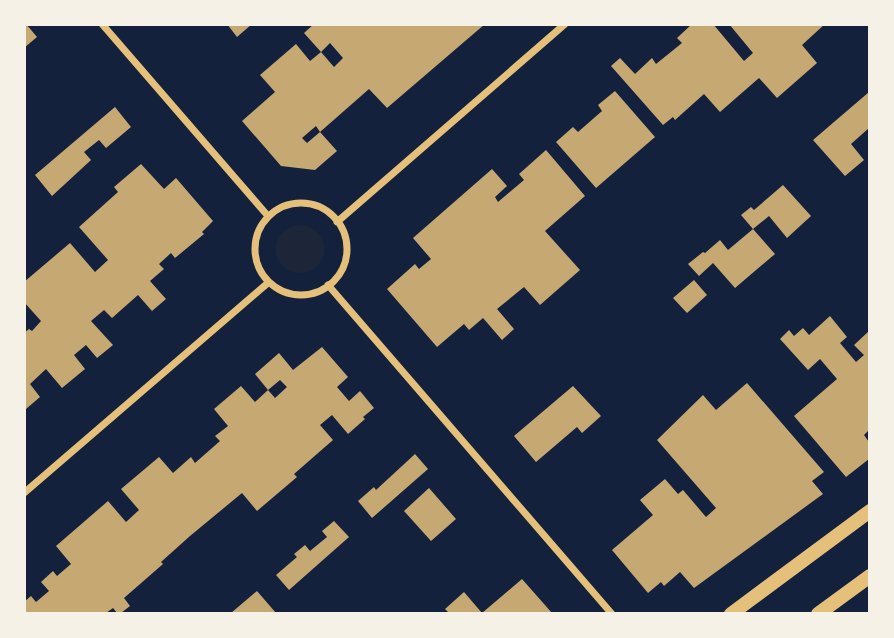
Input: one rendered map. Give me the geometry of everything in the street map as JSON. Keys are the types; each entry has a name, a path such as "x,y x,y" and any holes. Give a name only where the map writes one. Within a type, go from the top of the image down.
{"main road":[{"path":"731,614 870,511"},
{"path":"818,614 870,576"}],"street":[{"path":"102,24 268,216"},
{"path":"337,222 565,24"},
{"path":"296,203 320,207 337,222 347,247 346,259 334,281 324,289 300,295 287,293 275,288 259,269 254,244 257,232 268,216 283,206 296,203"},
{"path":"24,494 269,282"},
{"path":"328,285 612,614"}],"shaded area":[{"path":"300,225 317,232 324,249 317,266 300,273 283,266 276,249 283,232"}],"building":[{"path":"24,24 37,37 24,48"},
{"path":"227,24 252,24 237,37"},
{"path":"314,24 485,24 387,108 369,89 320,132 337,151 315,170 281,166 242,121 275,92 260,75 296,44 310,61 321,52 304,33","holes":["330,43 343,58 334,67 321,52","316,126 320,132 307,143 302,138"]},
{"path":"692,24 713,24 744,61 753,53 729,24 825,24 802,45 817,63 777,98 759,78 720,112 704,94 675,120 673,117 663,125 611,66 620,58 635,74 652,58 656,64 682,43 677,38"},
{"path":"615,91 655,137 596,188 556,142 573,127 578,132 602,111 598,105"},
{"path":"869,92 869,128 851,144 864,160 845,176 813,140"},
{"path":"115,107 131,127 106,148 99,140 84,152 91,160 52,196 35,175"},
{"path":"546,150 585,196 545,231 580,270 540,305 524,287 497,309 514,329 502,340 483,318 469,330 464,324 437,347 387,289 415,264 419,269 431,259 413,238 492,169 507,186 495,197 498,202 524,180 519,174"},
{"path":"141,164 164,189 176,178 213,221 202,232 204,234 175,258 171,253 159,264 164,269 150,281 166,299 152,311 138,295 112,318 104,310 91,321 113,345 97,358 86,345 74,355 85,369 62,388 46,369 30,384 40,397 26,409 24,333 29,329 32,331 41,321 24,302 24,282 70,243 95,272 108,260 79,227 118,192 114,187"},
{"path":"783,185 811,216 787,238 769,216 753,229 741,215 751,207 754,210"},
{"path":"753,229 775,254 735,288 713,263 699,276 688,264 720,240 728,250"},
{"path":"694,280 707,295 687,313 673,298"},
{"path":"830,316 847,337 840,343 856,362 864,355 854,345 869,331 869,430 864,435 869,442 869,459 846,477 794,416 837,379 820,359 808,370 780,339 789,330 794,336 803,328 809,335"},
{"path":"322,347 348,377 337,387 349,401 360,391 374,408 348,434 332,415 320,425 333,440 294,474 297,477 257,511 242,493 190,536 124,598 130,606 121,613 117,613 113,608 106,613 24,613 24,602 31,596 36,602 49,591 41,582 53,571 57,576 71,564 56,546 108,501 126,522 139,510 121,489 159,457 173,473 191,457 195,463 220,441 215,436 228,426 214,409 241,386 255,402 268,390 255,374 279,353 293,370","holes":["280,380 287,387 275,398 268,390"]},
{"path":"747,383 824,472 812,481 823,494 694,588 680,572 664,586 661,582 648,593 612,550 653,515 640,500 665,479 678,494 683,490 706,517 716,508 657,440 703,395 716,410"},
{"path":"573,386 601,416 582,433 577,427 536,462 514,436"},
{"path":"415,454 428,469 372,518 358,501 374,487 376,490"},
{"path":"429,488 456,519 431,541 404,511"},
{"path":"334,521 349,537 289,590 276,575 297,557 294,554 305,545 310,551 327,537 322,531"},
{"path":"522,579 552,613 482,613"},
{"path":"257,591 276,613 231,613"},
{"path":"464,592 482,613 449,613 445,609"}]}
